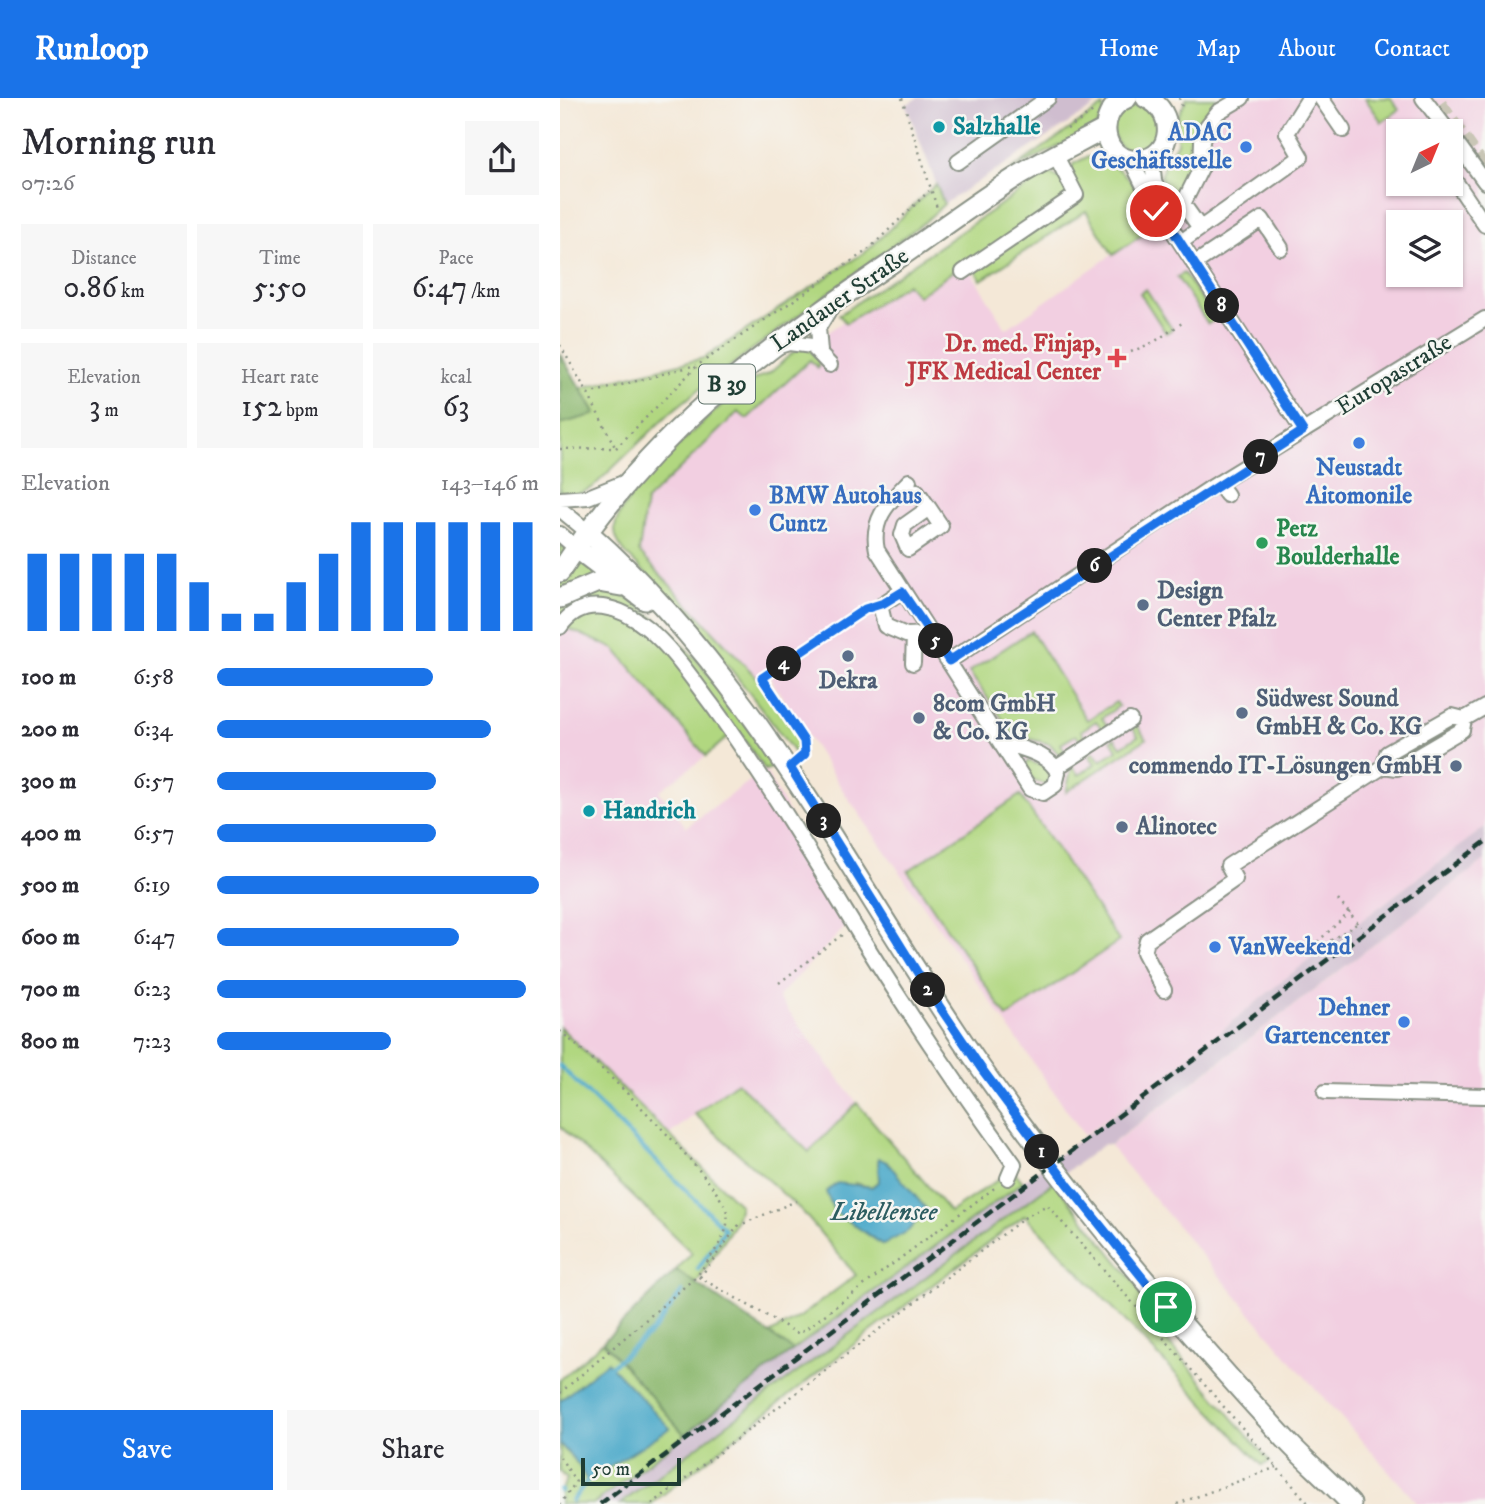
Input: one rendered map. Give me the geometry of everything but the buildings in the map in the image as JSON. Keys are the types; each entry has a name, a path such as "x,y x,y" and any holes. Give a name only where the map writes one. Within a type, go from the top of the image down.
{"main road":[{"path":"1119,100 1108,114 1107,137 1131,160 1152,157 1165,143 1168,134 1174,106 1148,98"},
{"name":"Landauer Straße","path":"588,532 628,480 674,429 771,349 837,300 1021,174 1056,156 1107,137"},
{"path":"588,532 611,552 733,690 790,767 927,988 1032,1139 1166,1307 1292,1446 1352,1504"},
{"name":"B 39","path":"576,548 588,532"},
{"path":"560,572 576,548 671,619"},
{"path":"560,598 597,582 626,587"},
{"path":"1292,1446 1336,1504"}],"street":[{"path":"958,162 1048,98"},
{"path":"1200,228 1183,204 1184,196 1201,168 1202,141 1207,126 1218,113 1242,98"},
{"path":"1177,237 1200,228 1301,157 1287,133 1309,98"},
{"path":"1321,98 1343,130"},
{"path":"1423,98 1439,119"},
{"path":"1463,152 1485,182"},
{"path":"963,272 1076,195 1056,156"},
{"path":"1152,157 1161,205 1177,237 1303,431"},
{"path":"1131,160 1156,211 1177,237"},
{"path":"1463,193 1485,225"},
{"path":"1194,264 1262,219 1281,248"},
{"path":"820,351 818,328 837,300"},
{"name":"Europastraße","path":"949,661 1222,489 1303,431 1485,319"},
{"path":"771,349 802,343 820,351 830,365"},
{"path":"560,499 588,497 628,480"},
{"path":"929,508 913,486 883,510 877,523 875,541 883,562 1035,793 1043,793 1055,785 1058,779 1056,768 1044,757 1003,742"},
{"path":"560,509 588,532"},
{"path":"560,534 576,548"},
{"path":"902,592 884,603 880,618 885,626 895,632 931,634"},
{"path":"560,627 564,620 587,606 603,606 621,611 648,629 698,685 763,774 854,925 952,1079 1014,1164 1008,1178"},
{"path":"913,663 914,635"},
{"path":"1164,990 1144,952 1147,940 1236,879 1228,866 1384,766 1398,768 1462,730 1464,719 1485,707"},
{"path":"1056,768 1130,720"},
{"path":"1325,1092 1485,1096"}],"path":[{"path":"902,98 929,191 945,226"},
{"path":"560,449 615,448 698,365 868,250 929,191"},
{"path":"1131,352 1154,342 1185,321"},
{"path":"560,345 615,448"},
{"path":"588,394 698,365"},
{"path":"790,767 805,754 804,741 762,678 865,609 884,603"},
{"path":"1338,900 1350,912 1360,925 1317,949 1314,945 1350,912"},
{"path":"779,983 854,925"},
{"path":"560,1031 594,1060 676,1146 710,1183 727,1212 726,1233 698,1277"},
{"path":"698,1277 799,1334 1008,1178"},
{"path":"560,1393 698,1277 738,1226 796,1201"},
{"path":"652,1504 1024,1218 1047,1205 1309,1504"},
{"path":"1021,1214 1024,1218"},
{"path":"560,1457 576,1482 560,1504"},
{"path":"1177,1504 1277,1466"}],"shaded area":[{"path":"917,98 1107,98 944,204 906,105"},
{"path":"1190,98 1485,98 1485,827 1287,977 1165,1077 1084,1135 846,795 766,672 757,678 639,552 646,501 806,347 955,245 1006,329 1174,211 1169,198 1166,160 1180,136"},
{"path":"560,625 615,649 706,756 659,791 686,827 765,770 849,923 778,997 857,1103 809,1152 737,1082 670,1134 560,1027"},
{"path":"1485,827 1485,860 1110,1145 1104,1144 620,1504 593,1504 793,1350 1165,1077 1287,977"},
{"path":"1485,860 1485,1504 1418,1504 1298,1369 1110,1146"}],"green space":[{"path":"1187,98 1216,98 1199,124 1195,162 1178,191 1178,204 1172,206 1161,177 1164,164 1177,143 1178,116"},
{"path":"1365,98 1391,98 1399,110 1382,122"},
{"path":"1103,106 1104,113 1096,128 1011,170"},
{"path":"1136,106 1152,113 1159,129 1152,145 1136,152 1120,145 1113,129 1120,113"},
{"path":"1087,157 1114,166 1123,173 1137,190 1155,226 1113,255 1086,211 981,280 969,260 918,296 907,284 846,323 839,315 1048,172 1060,179 1070,175 1073,164"},
{"path":"936,184 944,204 927,220 671,412 592,488 575,495 560,494 560,424 596,414 581,388 704,358 868,250"},
{"path":"1184,273 1215,320 1208,324 1177,277"},
{"path":"1146,289 1172,329 1166,333 1140,293"},
{"path":"807,346 819,362 818,368 810,360 747,419 738,412 646,501 639,552 757,678 799,738 795,754 709,643 624,551 615,530 617,519 635,491 676,448 739,391 768,374 796,350"},
{"path":"560,354 596,414 560,424"},
{"path":"560,544 657,620 697,660 778,766 765,770 737,729 706,756 615,649 560,625"},
{"path":"1031,631 1087,720 1116,702 1119,706 1102,718 1108,727 1103,730 1096,721 1081,731 1087,740 1082,743 1076,735 1061,744 1066,754 1061,757 1050,744 1014,735 969,672"},
{"path":"1133,719 1146,739 1066,792 1072,766 1079,775 1095,764 1089,755 1094,752 1100,761 1117,750 1111,740 1115,738 1121,747 1138,736 1132,727"},
{"path":"1028,761 1047,767 1050,781 1045,784 1034,781 1025,768"},
{"path":"1020,795 1119,941 1007,1017 908,871"},
{"path":"560,1027 740,1205 736,1221 696,1284 676,1270 692,1253 560,1126"},
{"path":"737,1082 809,1152 857,1103 950,1212 1005,1175 1009,1165 1023,1182 793,1350 769,1334 800,1317 856,1275 802,1211 695,1114","holes":["878,1159 883,1244 855,1183 871,1187 879,1181"]},
{"path":"1054,1182 1135,1283 1151,1322 1270,1462 1262,1465 1025,1215 844,1352 651,1504 620,1504"},
{"path":"676,1270 793,1350 685,1435 603,1342"},
{"path":"603,1342 685,1435 593,1504 560,1504 560,1493 567,1479 560,1471 560,1444 578,1464 607,1362 560,1401 560,1380"}],"water":[{"name":"Libellensee","path":"878,1158 887,1162 927,1210 908,1231 883,1245 834,1211 826,1192 837,1183 872,1187 879,1181"},
{"path":"607,1362 670,1428 587,1481 578,1464 560,1444 560,1401"}],"waterway":[{"path":"560,1066 725,1229 698,1269"},
{"path":"611,1366 653,1331 682,1292"},
{"path":"572,1501 587,1481"}],"tunnel":[{"path":"1440,104 1483,166"}],"railway":[{"path":"600,1504 1485,842"}],"place":[{"name":"Salzhalle","path":"939,127"},
{"name":"ADAC Geschäftsstelle","path":"1246,147"},
{"name":"Dr. med. Finjap, JFK Medical Center","path":"1117,358"},
{"name":"Neustadt Aitomonile","path":"1359,443"},
{"name":"BMW Autohaus Cuntz","path":"755,510"},
{"name":"Petz Boulderhalle","path":"1262,543"},
{"name":"Design Center Pfalz","path":"1143,605"},
{"name":"Dekra","path":"848,656"},
{"name":"Südwest Sound GmbH & Co. KG","path":"1242,713"},
{"name":"8com GmbH & Co. KG","path":"919,718"},
{"name":"commendo IT-Lösungen GmbH","path":"1456,766"},
{"name":"Handrich","path":"589,811"},
{"name":"Alinotec","path":"1122,827"},
{"name":"VanWeekend","path":"1215,947"},
{"name":"Dehner Gartencenter","path":"1404,1022"}],"route":[{"path":"1156,211 1173,231 1303,431 1209,489 949,661 902,592 884,603 865,609 762,678 804,741 805,754 790,767 927,988 1040,1148 1166,1307"}]}
